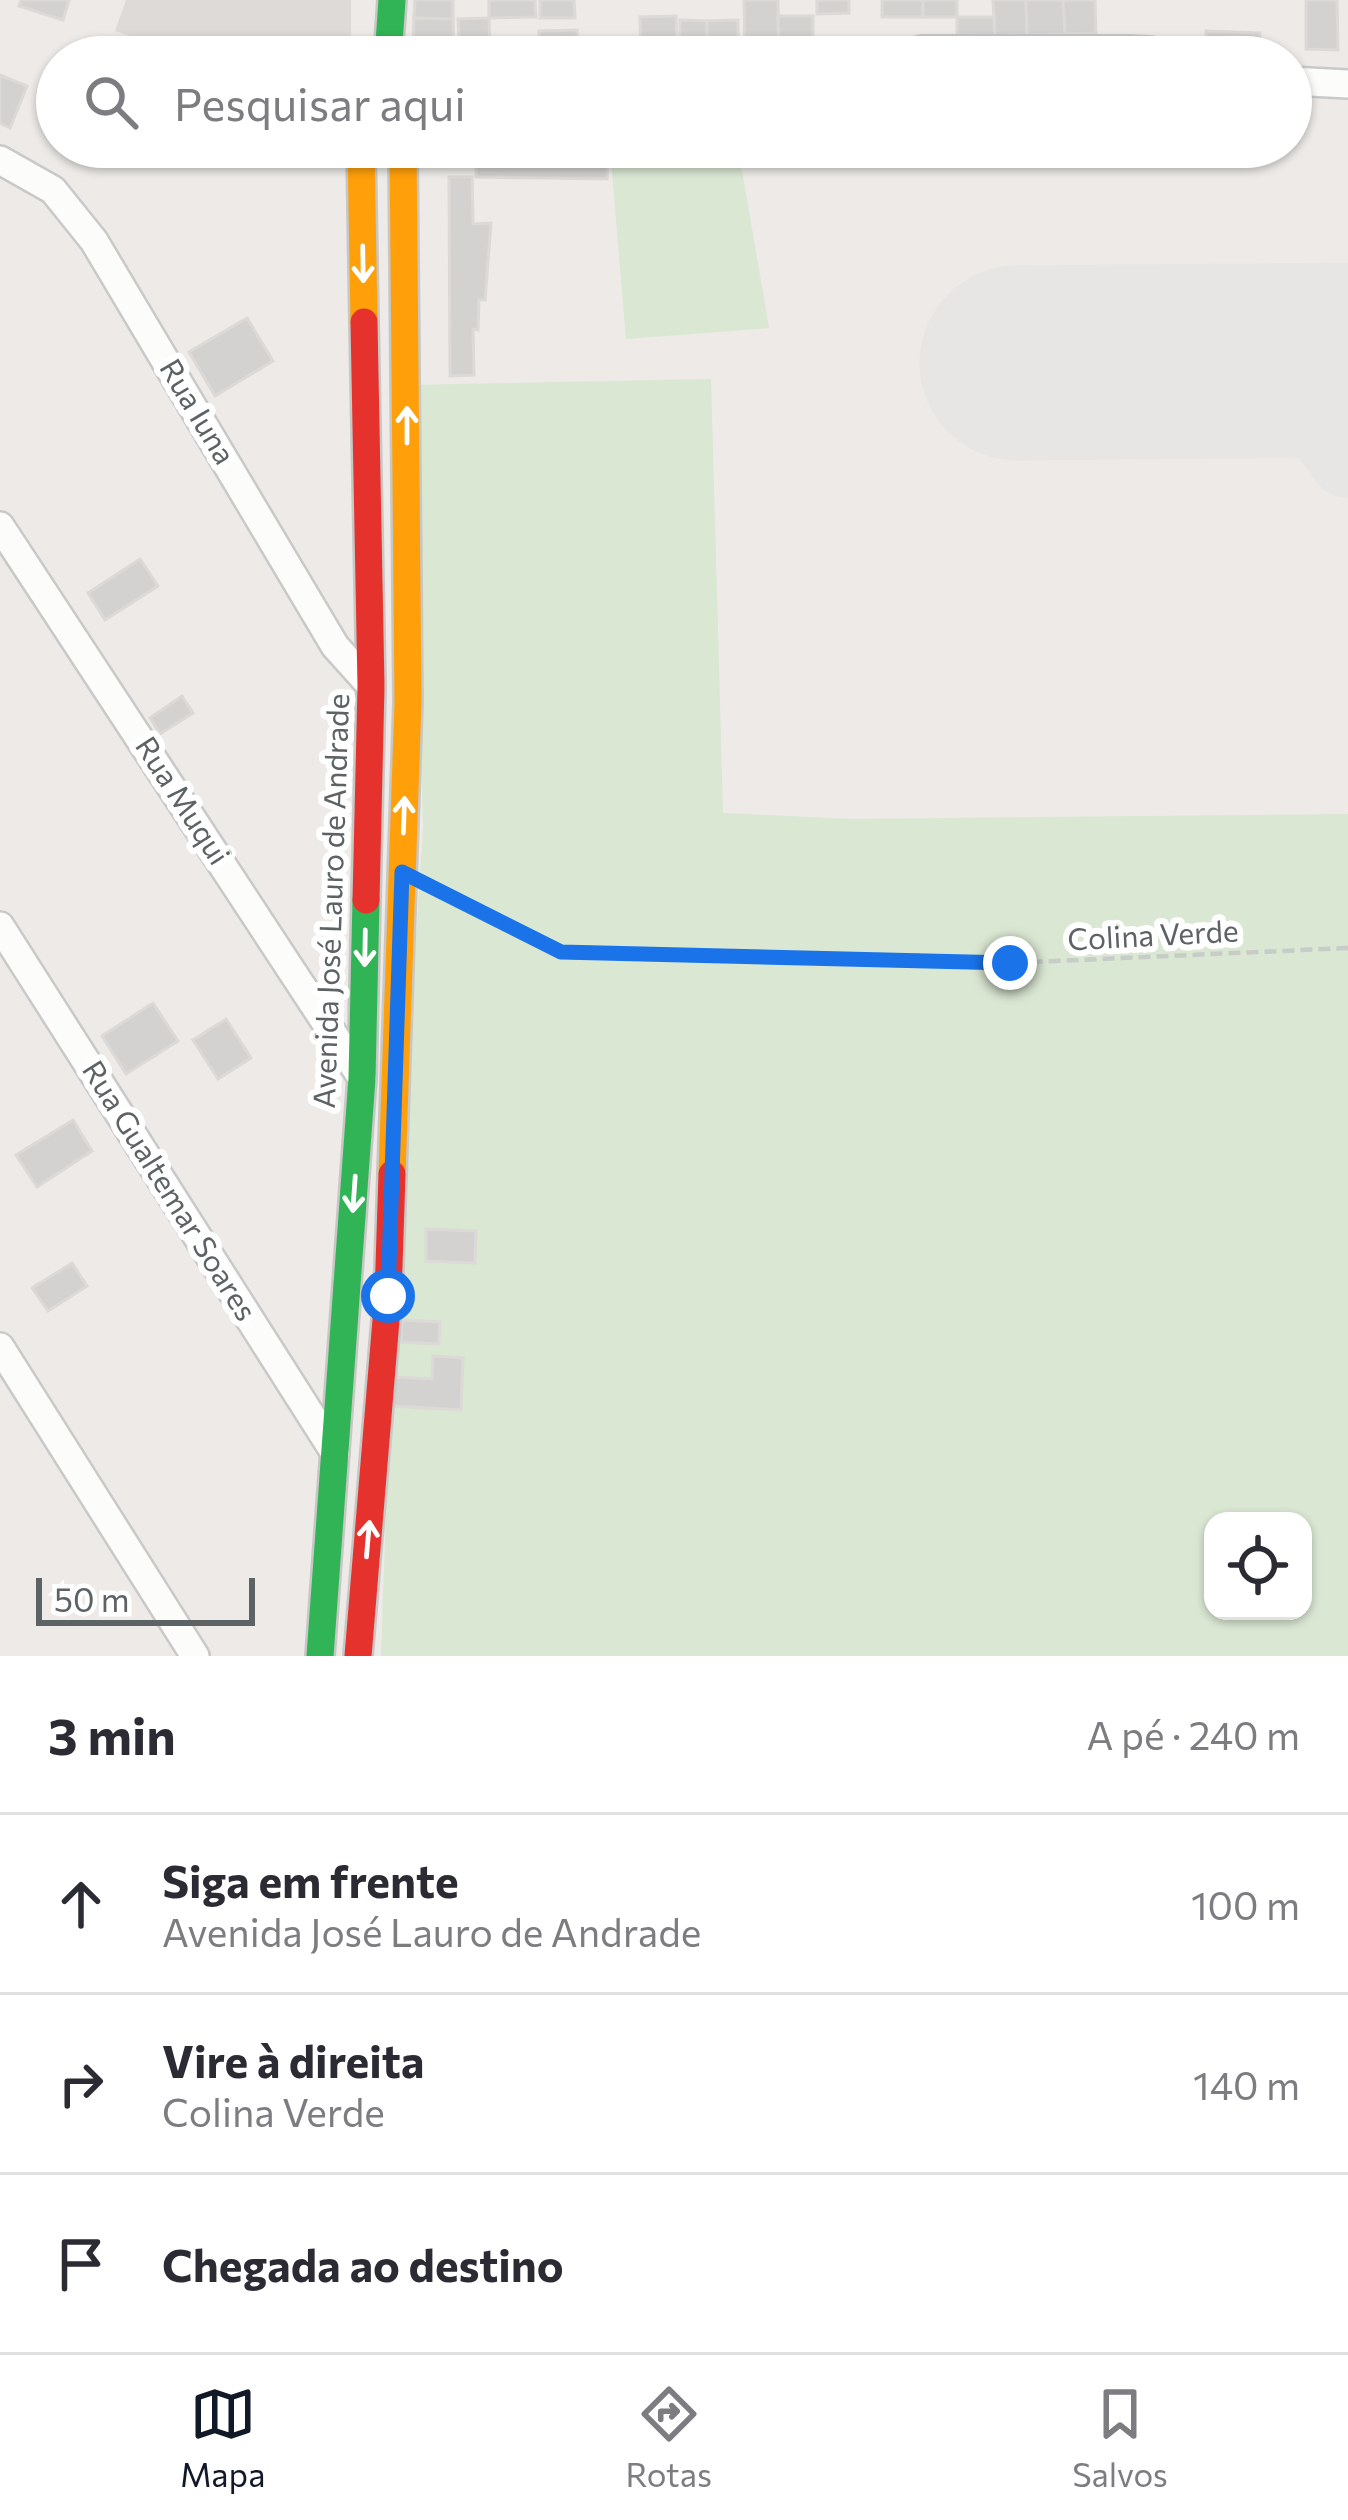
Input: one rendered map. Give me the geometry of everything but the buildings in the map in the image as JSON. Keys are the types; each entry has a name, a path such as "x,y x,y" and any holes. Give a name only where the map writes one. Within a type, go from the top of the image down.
{"street":[{"path":"389,36 392,0"},
{"path":"1312,82 1348,84"},
{"name":"Rua Iuna","path":"0,160 53,190 94,241 335,646 371,686"},
{"name":"Avenida José Lauro de Andrade","path":"320,1656 362,1078 371,686 361,168"},
{"path":"358,1656 388,1296 408,702 404,168"},
{"name":"Rua Muqui","path":"0,526 362,1078"},
{"name":"Rua Gualtemar Soares","path":"0,926 337,1457"},
{"path":"0,1347 194,1656"}],"path":[{"name":"Colina Verde","path":"402,872 561,952 1010,963 1348,948"}],"shaded area":[{"path":"126,0 351,0 351,36 131,36 115,31"}],"green space":[{"path":"612,168 742,168 769,328 626,339"},
{"path":"711,379 723,813 852,819 1348,814 1348,1656 381,1656 393,1306 423,827 412,385"}],"taxiway":[{"path":"1300,360 1305,399 1348,459"}],"runway":[{"path":"1017,363 1348,360"}],"traffic: fast":[{"path":"389,36 392,0"},
{"path":"320,1656 362,1078 366,900"}],"traffic: slow":[{"path":"361,168 364,322"},
{"path":"392,1174 408,702 403,168"}],"traffic: jam":[{"path":"364,322 371,686 366,900"},
{"path":"358,1656 388,1296 392,1174"}],"route":[{"path":"388,1296 402,872 561,952 1010,963"}]}
